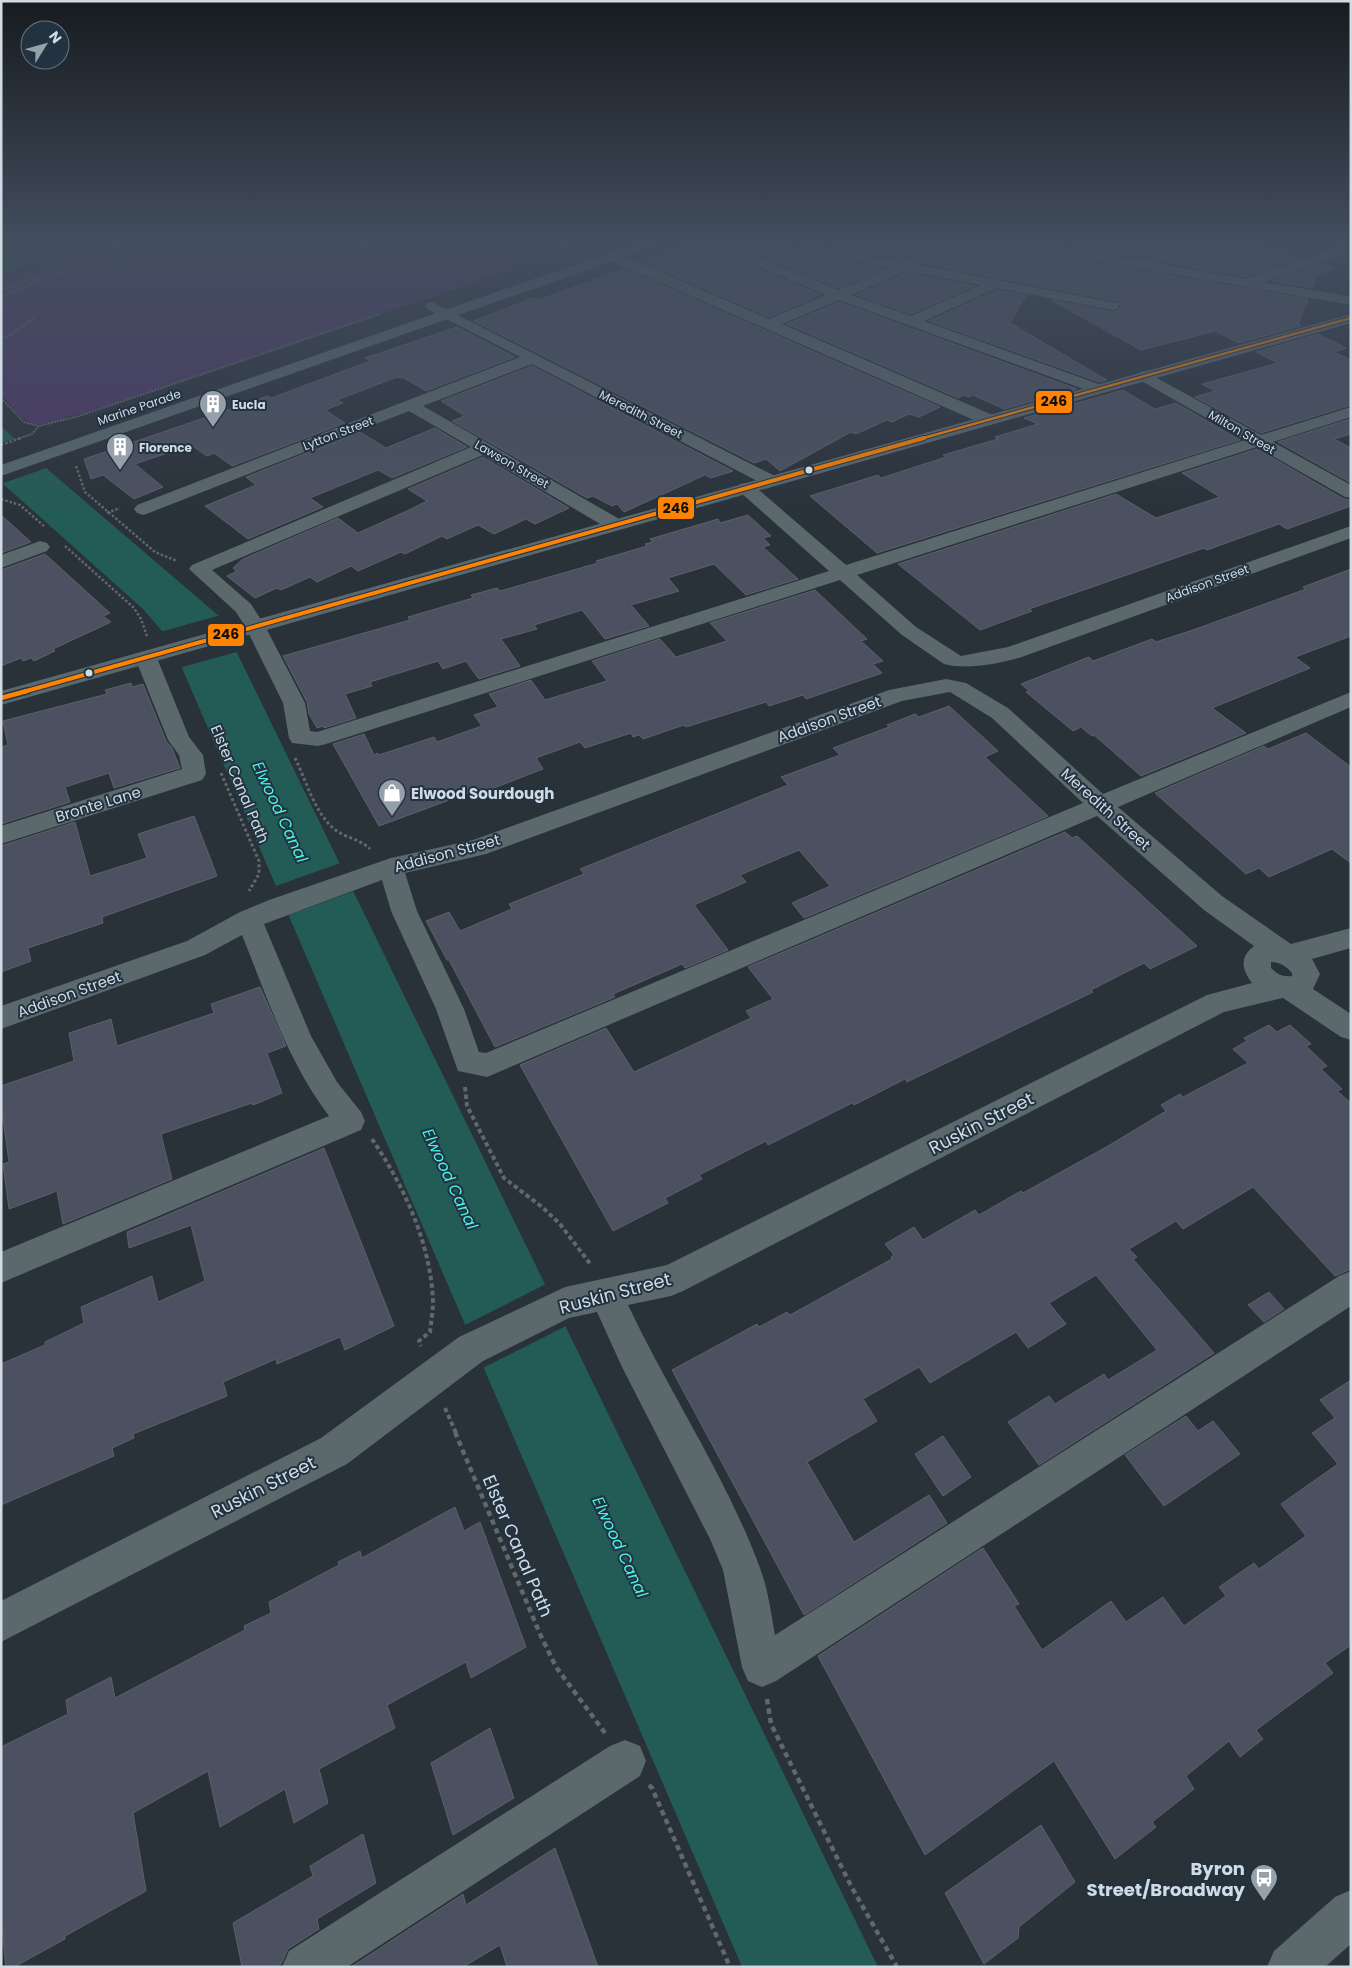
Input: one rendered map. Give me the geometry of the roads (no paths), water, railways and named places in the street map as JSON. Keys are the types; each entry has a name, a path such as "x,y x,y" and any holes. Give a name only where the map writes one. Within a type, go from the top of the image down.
{"main road":[{"name":"Marine Parade","path":"1,471 32,446 352,334"},
{"name":"Marine Parade","path":"1,455 385,334"},
{"path":"1,698 153,651 247,629 614,524 1294,334"}],"street":[{"name":"Meredith Street","path":"486,334 770,481"},
{"path":"789,334 989,420"},
{"path":"947,334 1098,389"},
{"name":"Lytton Street","path":"143,509 532,358"},
{"name":"Milton Street","path":"1144,376 1347,493"},
{"name":"Lawson Street","path":"410,405 614,524"},
{"path":"484,448 199,568 244,608 247,629 294,703 300,738 318,739 1351,412"},
{"name":"Meredith Street","path":"746,488 956,673 1351,1029"},
{"name":"Addison Street","path":"1,1018 196,948 249,919 278,907 381,871 477,848 1349,531"},
{"path":"1,562 40,547"},
{"name":"Bronte Lane","path":"1,835 194,774 195,762 189,750 178,740 153,651"},
{"path":"381,871 404,911 450,1009 468,1062 488,1065 1351,699"},
{"path":"1,1268 350,1121 327,1091 298,1039 249,919"},
{"name":"Ruskin Street","path":"1,1622 334,1451 471,1349 565,1303 671,1280 1284,969 1351,939"},
{"name":"Meredith Street","path":"1284,969 1351,1023"},
{"path":"606,1294 634,1355 725,1528 742,1570 762,1667 1351,1287"},
{"path":"305,1967 625,1761"},
{"path":"1290,1967 1351,1913"}],"water":[{"name":"Elwood Canal","path":"1,426 46,468 219,616 878,1967 742,1967 182,668 162,631 143,609 1,482"}],"place":[{"name":"Eucla","path":"213,428"},
{"name":"Florence","path":"120,471"},
{"name":"Elwood Sourdough","path":"392,817"},
{"name":"Byron Street/Broadway","path":"1264,1902"}]}
